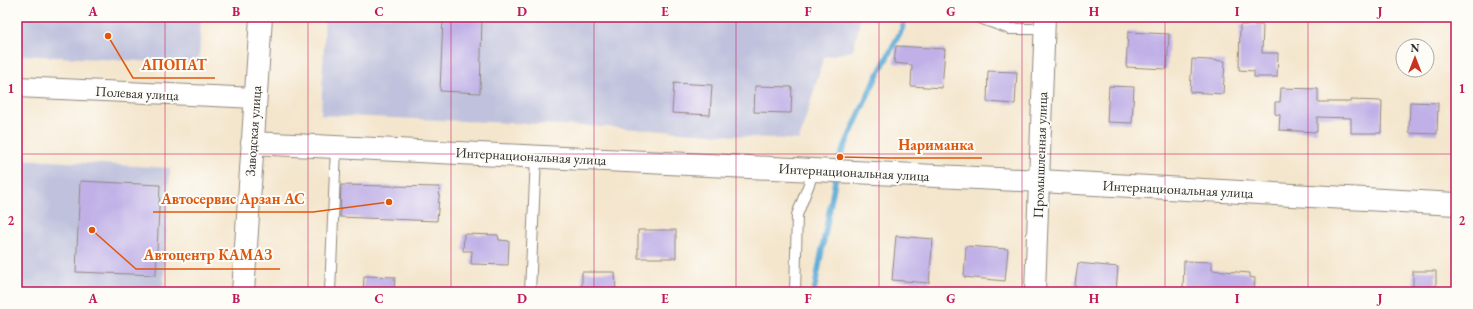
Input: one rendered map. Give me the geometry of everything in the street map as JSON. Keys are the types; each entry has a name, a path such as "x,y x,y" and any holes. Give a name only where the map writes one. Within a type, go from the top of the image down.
{"street":[{"name":"Заводская улица","path":"243,292 260,17"},
{"name":"Промышленная улица","path":"1035,292 1040,181 1044,23"},
{"name":"Полевая улица","path":"17,87 256,98"},
{"name":"Интернациональная улица","path":"252,142 1040,181 1456,204"}],"lane":[{"path":"977,17 1010,28 1044,23"},
{"path":"330,292 336,147"},
{"path":"530,292 536,157"},
{"path":"795,292 798,215 814,171"}],"shaded area":[{"path":"17,17 201,17 199,64 17,55"},
{"path":"325,17 861,17 853,51 824,57 799,140 607,127 321,115"},
{"path":"17,159 170,168 163,292 17,292"}],"building":[{"path":"443,17 482,17 480,93 440,91"},
{"path":"1240,25 1263,25 1262,53 1278,53 1277,77 1254,77 1254,71 1239,70"},
{"path":"1128,32 1169,34 1167,69 1126,67"},
{"path":"896,46 945,49 942,88 911,86 912,65 894,63"},
{"path":"1192,59 1225,61 1223,94 1190,92"},
{"path":"988,71 1017,72 1015,104 987,102"},
{"path":"674,83 712,85 710,115 672,113"},
{"path":"755,86 792,87 791,113 754,112"},
{"path":"1109,86 1134,87 1132,123 1107,122"},
{"path":"1281,88 1318,89 1318,102 1351,102 1351,100 1382,101 1381,133 1351,133 1351,118 1317,117 1317,132 1279,130 1280,115 1275,114 1275,102 1280,102"},
{"path":"1410,102 1438,103 1437,134 1409,133"},
{"path":"80,181 160,185 156,275 76,272"},
{"path":"341,185 440,187 437,221 340,217"},
{"path":"638,230 676,230 676,258 638,258"},
{"path":"464,234 498,235 499,240 509,241 508,265 471,264 472,251 463,251"},
{"path":"896,236 933,239 929,283 892,280"},
{"path":"966,246 1008,249 1005,281 964,277"},
{"path":"1184,261 1212,262 1212,270 1250,273 1250,277 1255,278 1254,292 1225,292 1183,289"},
{"path":"1078,263 1118,267 1116,292 1074,292"},
{"path":"1413,271 1436,271 1436,292 1413,292"},
{"path":"582,272 615,272 616,292 582,292"},
{"path":"364,276 395,277 394,292 363,292"}],"waterway":[{"path":"838,166 840,157 871,88 902,29 905,17"},
{"path":"814,292 836,176"}],"place":[{"name":"АПОПАТ","path":"108,36"},
{"name":"Нариманка","path":"840,157"},
{"name":"Автосервис Арзан АС","path":"389,202"},
{"name":"Автоцентр КАМАЗ","path":"92,230"}]}
